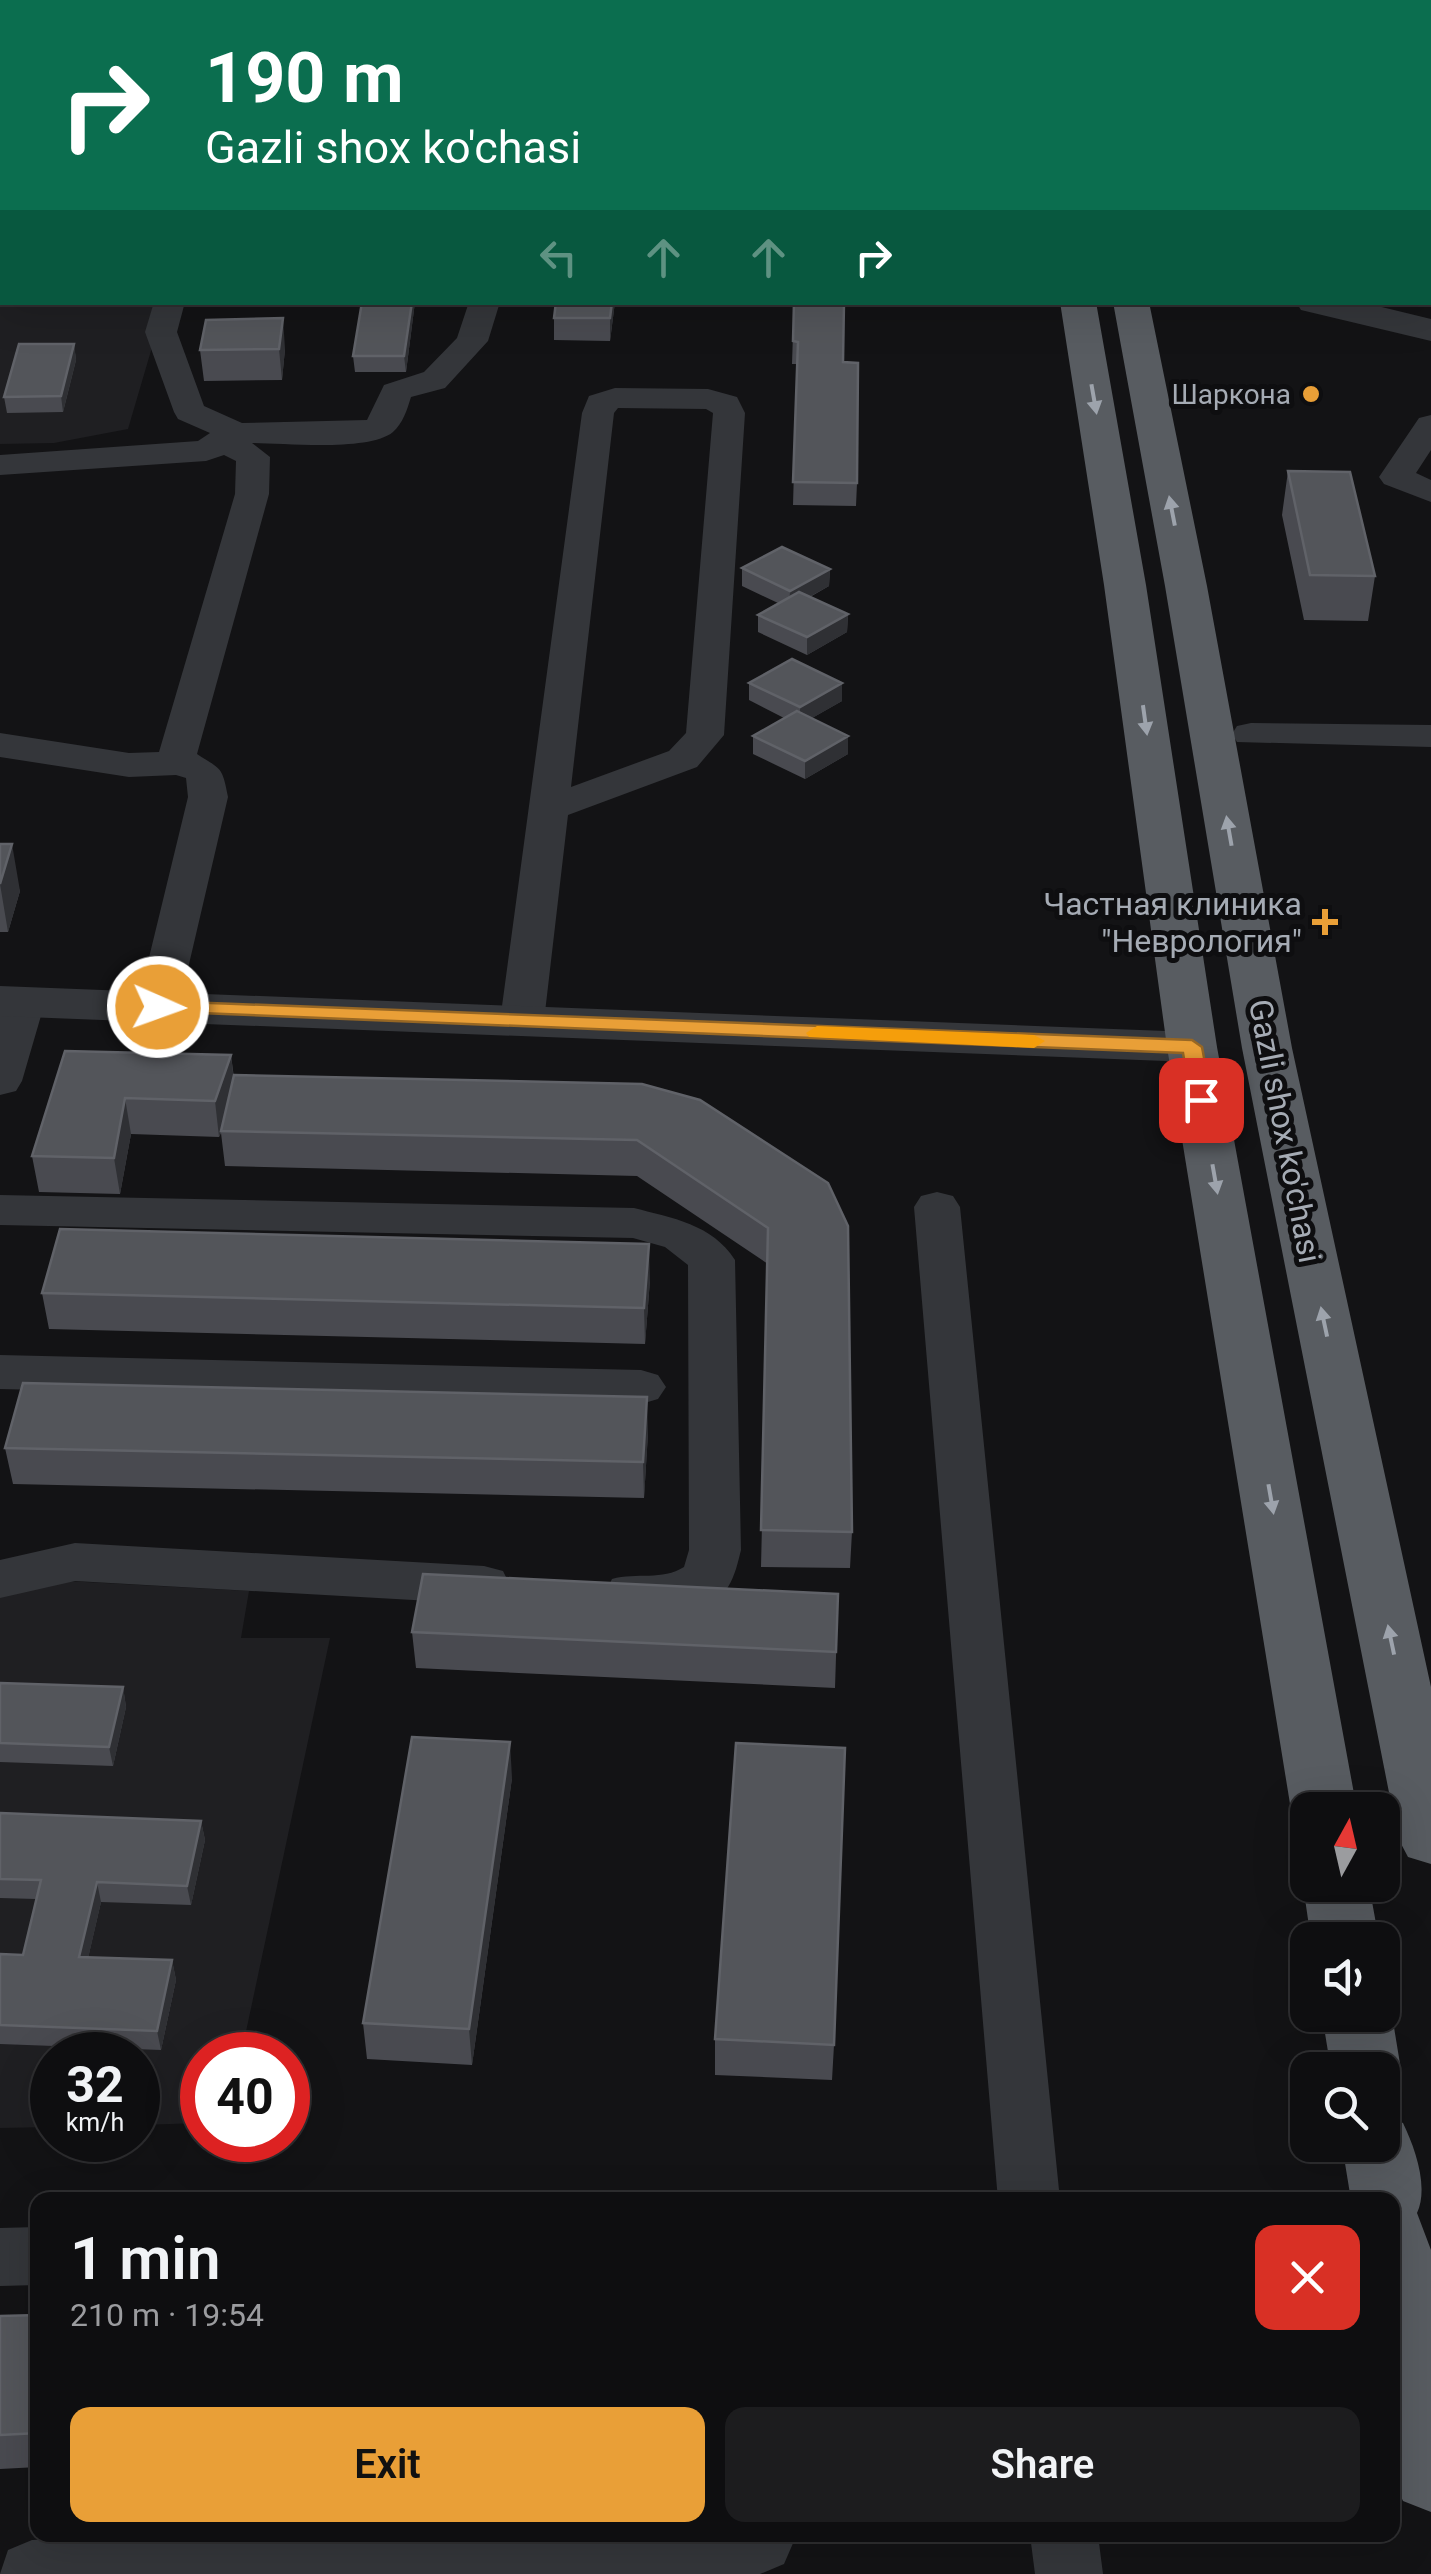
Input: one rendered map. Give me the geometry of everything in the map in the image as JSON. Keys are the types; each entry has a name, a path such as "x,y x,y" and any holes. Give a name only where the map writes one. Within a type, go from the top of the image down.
{"highway":[{"path":"1078,305 1125,585 1192,1047 1321,1792"},
{"name":"Gazli shox ko'chasi","path":"1132,305 1186,586 1266,1048 1419,1714 1431,1838"},
{"path":"1380,2162 1385,2192"},
{"path":"1400,2286 1431,2475"}],"street":[{"path":"169,305 161,332 190,412 253,457 252,494 178,754 181,763"},
{"path":"0,465 206,451 229,437 353,433 378,428 388,418 396,392 415,383 434,381 472,341 485,305"},
{"path":"1327,305 1431,330"},
{"path":"522,1021 548,809 601,403 634,398 725,404 730,413 705,735 683,759 548,809"},
{"path":"1431,425 1396,477 1431,492"},
{"path":"1251,734 1431,736"},
{"path":"0,745 129,765 181,763 204,772 208,797 158,1007"},
{"path":"0,1081 12,1001 1192,1047"},
{"path":"937,1207 1029,2192"},
{"path":"0,1210 634,1223 681,1236 711,1260 716,1550 707,1578 680,1596 582,1590"},
{"path":"0,1372 641,1387"},
{"path":"0,1579 75,1562 523,1587"},
{"path":"0,2257 30,2256"},
{"path":"32,2574 738,2542"},
{"path":"1065,2542 1068,2574"}],"shaded area":[{"path":"0,305 164,305 128,429 54,443 0,444"},
{"path":"67,1581 249,1591 241,1638 330,1638 246,2032 180,2032 180,2124 160,2124 160,2032 30,2032 30,2127 0,2128 0,1584"}],"building":[{"path":"362,305 412,305 404,356 353,356"},
{"path":"556,305 612,305 610,318 554,318"},
{"path":"794,305 844,305 843,362 858,363 857,483 793,482 798,342 793,341"},
{"path":"283,318 279,349 200,350 206,320"},
{"path":"19,344 74,344 61,396 4,397"},
{"path":"1288,471 1350,472 1375,576 1310,575"},
{"path":"782,547 830,569 790,591 742,568"},
{"path":"799,592 848,614 807,637 758,615"},
{"path":"792,659 842,683 800,707 749,683"},
{"path":"797,711 848,736 805,761 753,736"},
{"path":"0,844 12,844 0,884"},
{"path":"65,1051 231,1055 215,1101 125,1098 114,1158 32,1156"},
{"path":"234,1075 642,1084 700,1100 828,1183 848,1226 852,1532 761,1530 768,1228 637,1140 221,1131"},
{"path":"60,1229 649,1244 644,1308 42,1293"},
{"path":"23,1383 647,1397 643,1462 5,1448"},
{"path":"423,1574 838,1594 836,1652 412,1632"},
{"path":"0,1683 123,1687 109,1747 0,1743"},
{"path":"412,1737 510,1742 469,2029 363,2023"},
{"path":"736,1743 845,1748 834,2045 715,2039"},
{"path":"0,1813 201,1821 187,1886 97,1882 79,1957 172,1960 157,2031 0,2025 0,1954 23,1955 41,1880 0,1879"},
{"path":"30,2315 30,2433 0,2435 0,2316"}],"slow traffic":[{"path":"817,1033 1034,1041"}],"place":[{"name":"Шаркона","path":"1311,394"},
{"name":"Частная клиника \"Неврология\"","path":"1325,922"}],"route":[{"path":"158,1007 1192,1047 1201,1100"}]}
